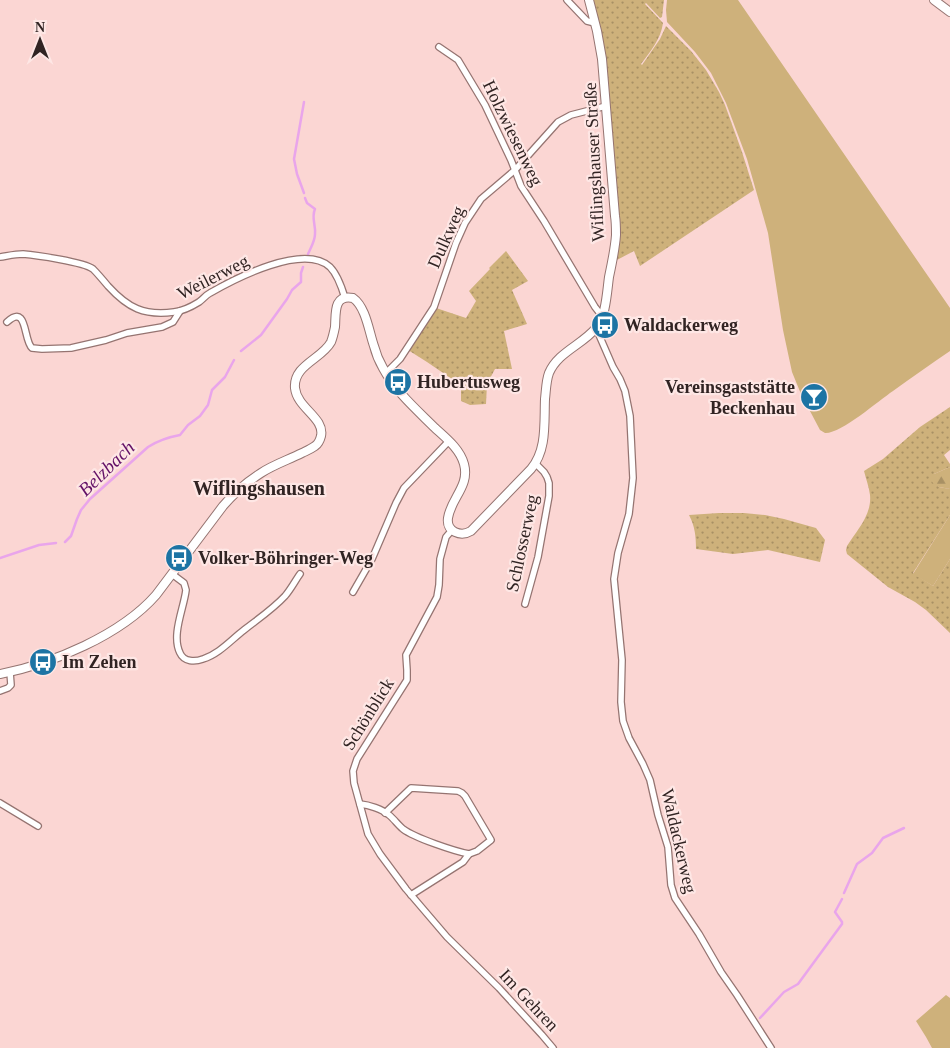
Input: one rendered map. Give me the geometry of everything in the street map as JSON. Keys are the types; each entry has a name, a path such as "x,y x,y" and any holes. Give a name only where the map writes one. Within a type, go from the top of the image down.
{"street":[{"path":"567,0 587,20 595,23"},
{"name":"Wiflingshauser Straße","path":"452,530 463,534 471,531 514,488 535,463 542,446 546,385 550,371 562,356 596,328 602,316 616,235 602,53 588,0"},
{"path":"934,0 950,12"},
{"name":"Holzwiesenweg","path":"439,47 458,60 488,110 522,189 602,316"},
{"name":"Dulkweg","path":"386,373 400,359 434,307 456,243 468,218 481,199 515,170 561,120 571,115 606,106"},
{"name":"Weilerweg","path":"0,257 26,254 86,266 92,269 117,296 132,307 155,314 180,311 198,303 209,293 243,276 274,265 304,258 320,261 330,268 337,277 345,298"},
{"path":"0,674 29,668 70,652 123,624 151,600 224,506 240,489 264,471 314,447 318,443 321,434 320,425 299,400 295,384 298,374 328,346 334,331 337,305 345,298 353,298 361,306 376,354 386,373 399,391 449,441 462,459 465,472 462,488 448,516 448,522 452,530"},
{"path":"7,322 14,317 22,319 28,343 32,348 66,348 94,343 127,333 166,326 173,322 180,311"},
{"name":"Waldackerweg","path":"596,328 626,393 629,412 633,478 629,514 618,553 614,579 622,660 623,721 629,738 650,780 668,847 673,893 721,972 771,1048"},
{"path":"354,592 372,559 404,488 449,441"},
{"name":"Schlosserweg","path":"525,604 538,557 549,496 547,477 535,463"},
{"name":"Schönblick","path":"452,530 446,537 440,559 438,595 406,655 406,680 354,765 353,780 367,830 385,861 447,937 484,974"},
{"path":"172,574 184,583 186,590 178,629 178,650 184,658 194,661 204,659 217,652 272,608 287,594 300,574"},
{"path":"0,691 12,685 10,672"},
{"path":"385,813 412,788 458,791 465,796 491,840 477,851 469,854 463,862 411,895"},
{"path":"0,803 38,826"},
{"path":"360,804 366,804 385,813 403,830 417,837 469,854"},
{"name":"Im Gehren","path":"484,974 553,1048"}],"green space":[{"path":"592,0 664,0 662,17 660,18 645,4 663,23 658,40 641,64 660,39 666,26 691,51 706,70 725,105 754,190 640,266 634,251 615,261 619,222 608,84 601,33"},
{"path":"667,0 738,0 950,308 950,351 850,423 832,432 825,433 820,430 792,372 783,330 768,233 747,159 726,103 711,73 695,52 667,22"},
{"path":"506,251 528,281 512,290 527,324 504,331 512,369 495,369 487,384 486,404 470,405 461,401 461,382 449,380 449,377 408,350 436,308 466,318 476,301 469,291"},
{"path":"950,407 950,450 944,455 950,467 934,474 939,487 950,489 950,515 913,573 933,586 950,559 950,633 926,610 888,587 847,554 846,550 869,509 870,495 864,471 883,459 920,427"},
{"path":"950,467 950,489 939,487 932,482 934,474"},
{"path":"719,513 765,515 816,528 825,540 820,562 768,550 733,554 696,549 695,532 689,515"},
{"path":"950,515 950,559 933,586 913,574"},
{"path":"946,995 950,998 950,1048 932,1048 916,1021"}],"waterway":[{"name":"Belzbach","path":"304,102 294,159 304,193"},
{"name":"Belzbach","path":"305,198 307,203 315,209 313,215 315,237 308,254"},
{"path":"241,351 261,335 292,290 301,282 303,267"},
{"name":"Belzbach","path":"65,542 71,536 81,510 90,499 148,447 156,442 180,435 188,425 200,416 208,405 212,390 225,377 234,360"},
{"name":"Belzbach","path":"0,558 39,545 56,543"},
{"path":"844,893 857,864 872,853 883,838 904,828"},
{"path":"760,1018 784,992 798,984 842,924 835,912 842,899"}],"place":[{"name":"Waldackerweg","path":"605,325"},
{"name":"Hubertusweg","path":"398,382"},
{"name":"Vereinsgaststätte Beckenhau","path":"814,397"},
{"name":"Volker-Böhringer-Weg","path":"179,558"},
{"name":"Im Zehen","path":"43,662"}],"district":[{"name":"Wiflingshausen","path":"259,488"}]}
